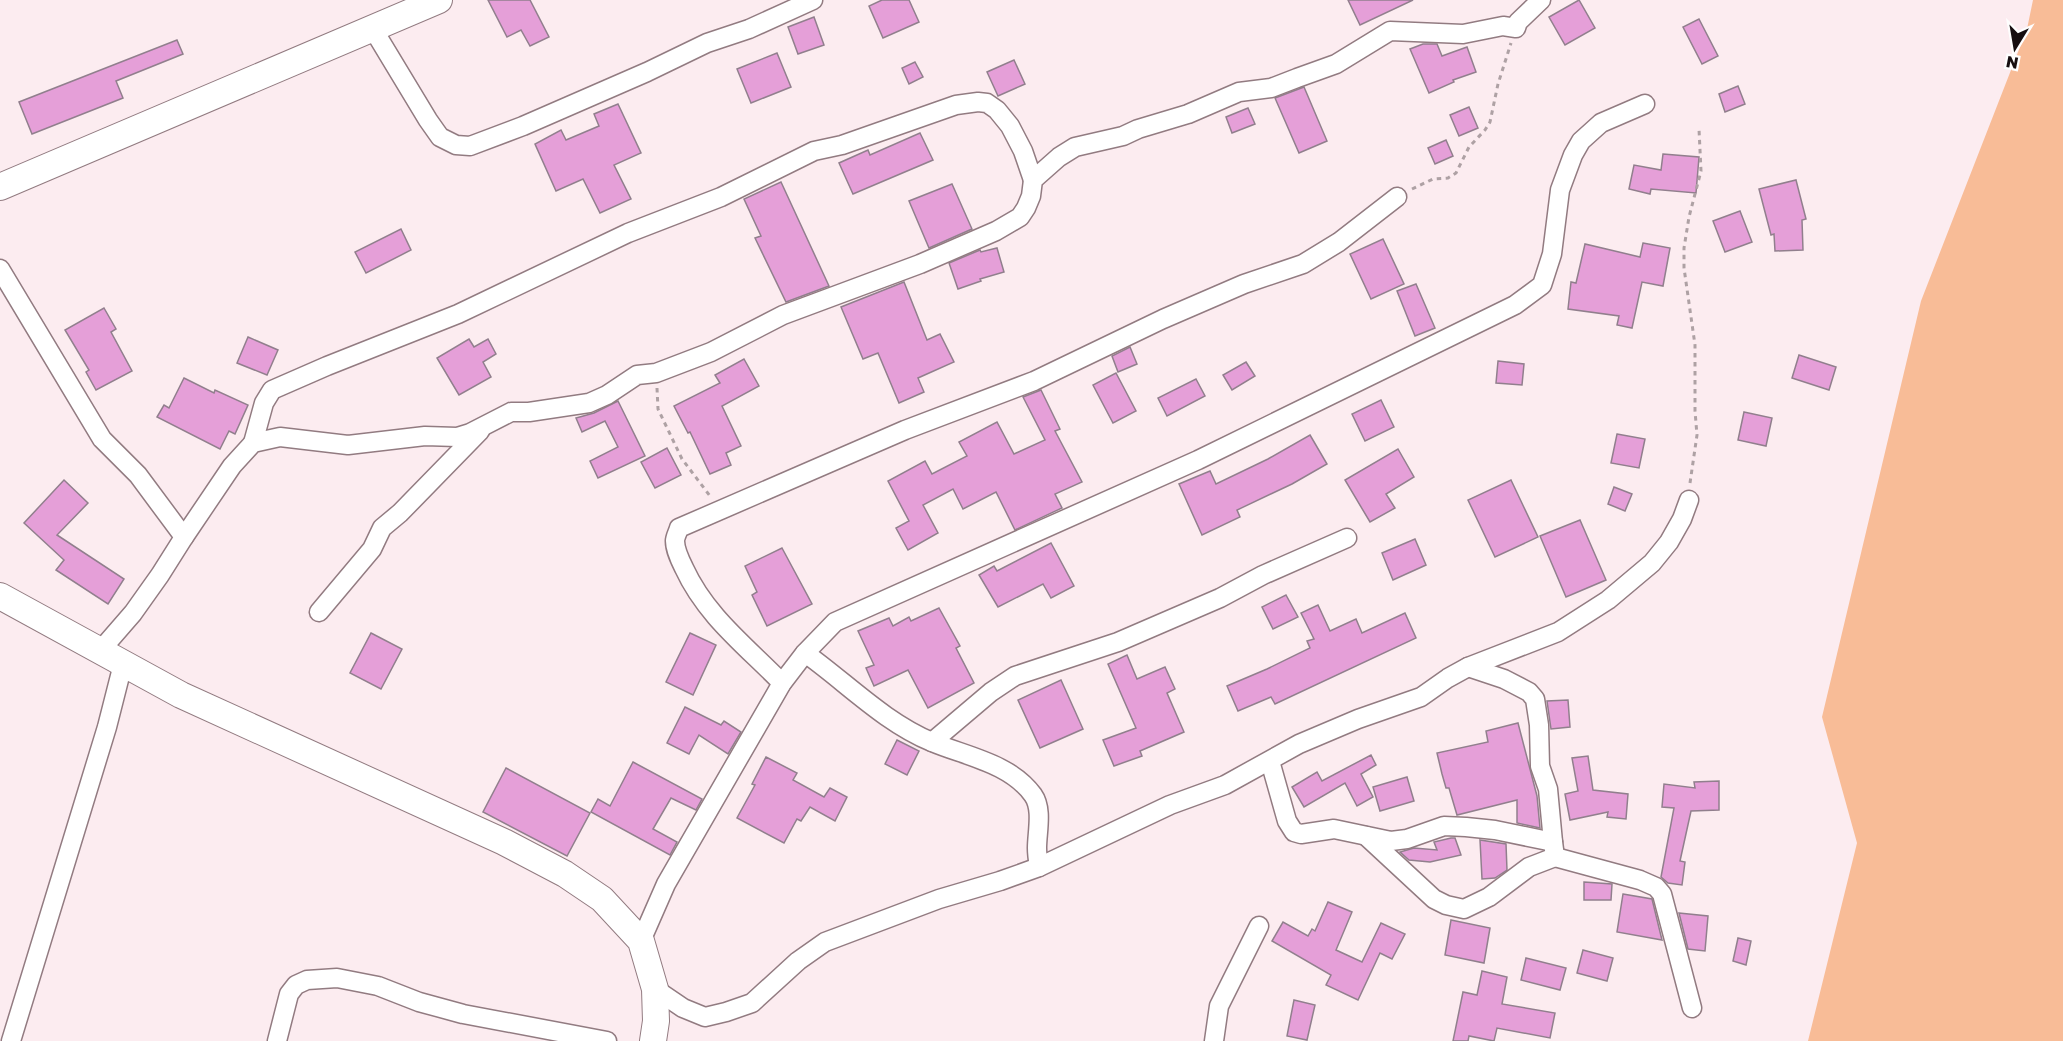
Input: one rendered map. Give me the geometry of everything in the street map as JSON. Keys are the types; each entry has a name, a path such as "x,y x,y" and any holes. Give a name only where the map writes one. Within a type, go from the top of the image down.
{"street":[{"path":"0,187 439,0"},
{"path":"373,29 440,137 456,145 470,146 523,126 707,43 749,29 813,0"},
{"path":"1033,180 1059,157 1075,147 1123,136 1145,126 1188,114 1239,92 1271,87 1307,75 1336,64 1390,31 1463,34 1503,26 1515,28 1518,22 1541,0"},
{"path":"100,651 133,613 160,576 231,466 253,442 264,403 272,390 458,314 628,233 721,197 814,150 842,145 956,105 987,103 997,110 1010,126 1033,180 1031,196 1020,217 996,231 920,264 783,315 711,352 656,373 637,375 607,395 589,403 511,412 470,434 456,437 425,436 348,445 280,437 253,442"},
{"path":"641,941 666,884 782,683 805,653 835,622 1198,460 1515,306 1542,285 1552,254 1560,190 1573,155 1581,141 1601,123 1645,104"},
{"path":"782,683 708,610 689,580 678,556 675,541 679,528 905,430 1034,381 1244,284 1303,264 1338,242 1397,197"},
{"path":"0,269 102,439 138,475 184,537"},
{"path":"319,612 372,549 382,528 400,513 485,425"},
{"path":"655,989 683,1008 705,1017 752,1003 798,961 825,942 928,903 1039,867 1170,805 1225,785 1299,744 1338,727 1421,697 1448,678 1482,660 1558,632 1588,615 1652,563 1669,542 1682,519 1689,500"},
{"path":"932,742 991,692 1015,676 1118,642 1220,598 1263,575 1347,538"},
{"path":"0,596 181,694 504,842 565,874 602,899 641,941 655,989 656,1021 653,1041"},
{"path":"805,653 898,724 932,742 1001,769 1019,781 1034,796 1039,821 1037,848 1039,867"},
{"path":"10,1041 107,727 123,664"},
{"path":"1468,667 1504,679 1529,692 1535,699 1539,725 1540,766 1548,789 1554,849"},
{"path":"1270,761 1287,822 1294,832 1301,834 1334,829 1390,841 1407,839 1444,826 1495,830 1656,887 1662,894 1692,1008"},
{"path":"1366,836 1434,899 1446,905 1464,909 1489,897 1554,849"},
{"path":"1214,1041 1219,1006 1259,926"},
{"path":"278,1041 289,994 296,985 307,980 337,978 378,986 419,1002 463,1014 607,1041"}],"path":[{"path":"1397,197 1433,179 1448,178 1456,173 1469,147 1490,122 1498,84 1515,28"},
{"path":"1689,500 1697,435 1695,345 1684,268 1684,248 1689,216 1701,171 1699,129"},
{"path":"656,373 658,409 682,459 709,495"}],"shaded area":[{"path":"2033,0 2063,0 2063,1041 1808,1041 1857,843 1822,717 1921,301 2027,29"}],"building":[{"path":"488,0 530,0 549,37 530,46 521,30 507,37"},
{"path":"882,0 909,0 919,22 883,38 869,6"},
{"path":"1348,0 1413,0 1360,25"},
{"path":"1579,0 1595,28 1565,45 1549,17"},
{"path":"814,17 824,45 798,54 788,27"},
{"path":"1699,19 1718,56 1702,64 1683,27"},
{"path":"177,40 183,54 116,81 123,98 32,134 19,102"},
{"path":"1423,44 1437,44 1442,56 1467,47 1476,72 1453,80 1454,82 1429,93 1410,49"},
{"path":"777,53 791,87 751,103 737,69"},
{"path":"1014,60 1025,84 998,96 987,72"},
{"path":"915,62 923,77 909,84 902,68"},
{"path":"1738,86 1745,104 1725,112 1719,94"},
{"path":"1304,87 1327,141 1299,153 1275,98"},
{"path":"618,104 641,153 614,165 631,199 600,213 583,179 556,191 535,144 561,130 566,140 599,126 594,114"},
{"path":"1469,107 1478,128 1459,136 1450,115"},
{"path":"1248,108 1255,124 1232,133 1226,117"},
{"path":"920,133 933,160 853,194 839,163 868,150 870,155"},
{"path":"1446,140 1453,156 1435,164 1428,148"},
{"path":"1663,154 1699,157 1696,193 1651,189 1650,194 1629,189 1634,165 1661,170"},
{"path":"1796,180 1806,219 1802,220 1803,250 1775,251 1774,234 1771,235 1759,189"},
{"path":"781,182 829,286 786,302 755,238 761,236 744,199"},
{"path":"952,184 972,229 929,248 909,201"},
{"path":"1740,211 1752,242 1725,252 1713,221"},
{"path":"401,229 411,250 366,273 355,252"},
{"path":"1383,239 1404,284 1371,299 1350,254"},
{"path":"1643,243 1670,248 1663,286 1642,282 1632,328 1617,325 1619,316 1568,309 1571,282 1576,283 1585,244 1640,257"},
{"path":"997,248 1004,272 958,289 949,263 980,250 981,252"},
{"path":"904,282 927,340 940,334 954,362 918,378 924,392 899,403 878,353 863,359 841,307"},
{"path":"1416,284 1435,328 1415,336 1397,291"},
{"path":"104,308 116,329 111,332 132,371 96,390 86,372 89,370 65,330"},
{"path":"248,337 278,350 267,375 237,363"},
{"path":"469,339 474,347 488,339 496,354 483,362 491,377 459,395 437,358"},
{"path":"1130,347 1137,364 1118,372 1112,356"},
{"path":"1799,355 1836,367 1829,390 1792,378"},
{"path":"744,359 759,386 722,406 741,446 726,453 731,465 710,474 690,432 688,433 674,406 720,383 715,375"},
{"path":"1498,361 1524,364 1522,385 1496,383"},
{"path":"1246,362 1255,376 1232,390 1223,375"},
{"path":"1116,373 1136,411 1113,423 1093,385"},
{"path":"184,378 214,393 215,390 248,405 235,434 229,431 220,449 157,417 164,405 169,408"},
{"path":"1196,379 1205,396 1167,416 1158,398"},
{"path":"1041,390 1060,429 1055,431 1082,482 1055,494 1062,508 1015,530 996,492 963,509 953,489 923,505 938,533 908,550 896,528 909,521 888,481 925,461 932,474 967,456 959,442 997,422 1014,454 1045,440 1023,397"},
{"path":"1381,400 1394,427 1365,441 1352,414"},
{"path":"618,401 645,456 598,478 590,461 618,447 605,421 582,432 576,418 594,413"},
{"path":"1744,412 1772,418 1766,446 1738,440"},
{"path":"1617,434 1645,439 1639,468 1611,463"},
{"path":"1310,435 1327,464 1292,484 1237,510 1240,517 1202,535 1179,484 1210,471 1216,484 1268,459"},
{"path":"667,448 681,475 655,488 641,462"},
{"path":"1398,449 1414,477 1386,494 1395,508 1370,522 1345,480"},
{"path":"64,480 88,503 57,535 124,579 108,604 56,570 64,560 24,523"},
{"path":"1511,480 1538,537 1495,557 1468,500"},
{"path":"1614,487 1632,494 1625,511 1608,504"},
{"path":"1580,520 1606,580 1566,597 1540,536"},
{"path":"1415,539 1426,565 1393,580 1382,553"},
{"path":"1051,543 1074,586 1051,598 1043,584 998,607 979,575 994,566 997,571"},
{"path":"782,548 812,604 767,626 752,595 757,592 745,566"},
{"path":"1286,595 1298,617 1273,629 1262,607"},
{"path":"1318,605 1330,631 1356,619 1362,633 1405,613 1416,638 1275,704 1271,697 1238,711 1227,686 1310,648 1307,641 1314,639 1301,613"},
{"path":"939,608 960,646 956,648 974,683 928,708 908,670 874,686 866,668 874,665 858,631 889,618 893,626 909,617 911,621"},
{"path":"371,633 402,649 381,689 350,673"},
{"path":"690,633 716,645 693,695 666,682"},
{"path":"1127,655 1137,679 1165,667 1175,689 1167,693 1184,732 1140,751 1142,756 1114,766 1103,740 1136,728 1108,664"},
{"path":"1061,680 1083,729 1040,748 1018,700"},
{"path":"1568,700 1570,727 1551,729 1547,701"},
{"path":"685,707 721,725 724,721 741,732 728,754 699,735 689,754 667,743"},
{"path":"1518,723 1537,796 1540,828 1517,823 1517,800 1457,815 1449,788 1446,788 1437,753 1488,742 1486,731"},
{"path":"897,740 919,751 907,775 885,764"},
{"path":"1371,755 1376,765 1361,774 1373,797 1357,806 1345,783 1304,807 1292,787 1317,772 1322,781"},
{"path":"1588,756 1593,790 1628,794 1626,819 1607,817 1608,812 1570,820 1565,794 1578,791 1572,758"},
{"path":"766,757 797,773 793,780 824,797 830,788 847,797 835,821 810,807 801,821 797,819 784,843 737,818 755,785 752,784"},
{"path":"633,762 702,799 696,810 671,798 653,829 677,842 670,855 591,812 598,799 610,806"},
{"path":"506,768 590,813 567,856 483,812"},
{"path":"1407,777 1414,801 1380,811 1373,787"},
{"path":"1719,781 1719,810 1691,811 1680,861 1685,862 1682,885 1668,883 1661,877 1674,808 1662,807 1664,784 1695,788 1694,782"},
{"path":"1455,838 1461,855 1430,862 1409,860 1400,852 1414,848 1437,850 1434,842"},
{"path":"1480,840 1506,844 1507,870 1495,878 1482,879"},
{"path":"1584,882 1612,884 1611,900 1584,900"},
{"path":"1623,894 1652,899 1662,940 1617,932"},
{"path":"1328,902 1352,912 1336,950 1362,962 1381,923 1405,934 1392,959 1380,953 1358,1000 1326,985 1331,975 1272,941 1283,922 1308,936 1312,929 1315,931"},
{"path":"1679,913 1708,916 1705,951 1688,949"},
{"path":"1451,920 1490,928 1484,963 1445,955"},
{"path":"1738,938 1751,941 1746,965 1733,961"},
{"path":"1583,950 1613,958 1607,981 1577,973"},
{"path":"1526,958 1566,968 1560,990 1521,980"},
{"path":"1482,971 1507,977 1502,1004 1555,1013 1550,1038 1497,1028 1494,1041 1469,1036 1468,1041 1453,1041 1463,992 1477,995"},
{"path":"1294,1000 1315,1005 1307,1040 1287,1036"}]}
